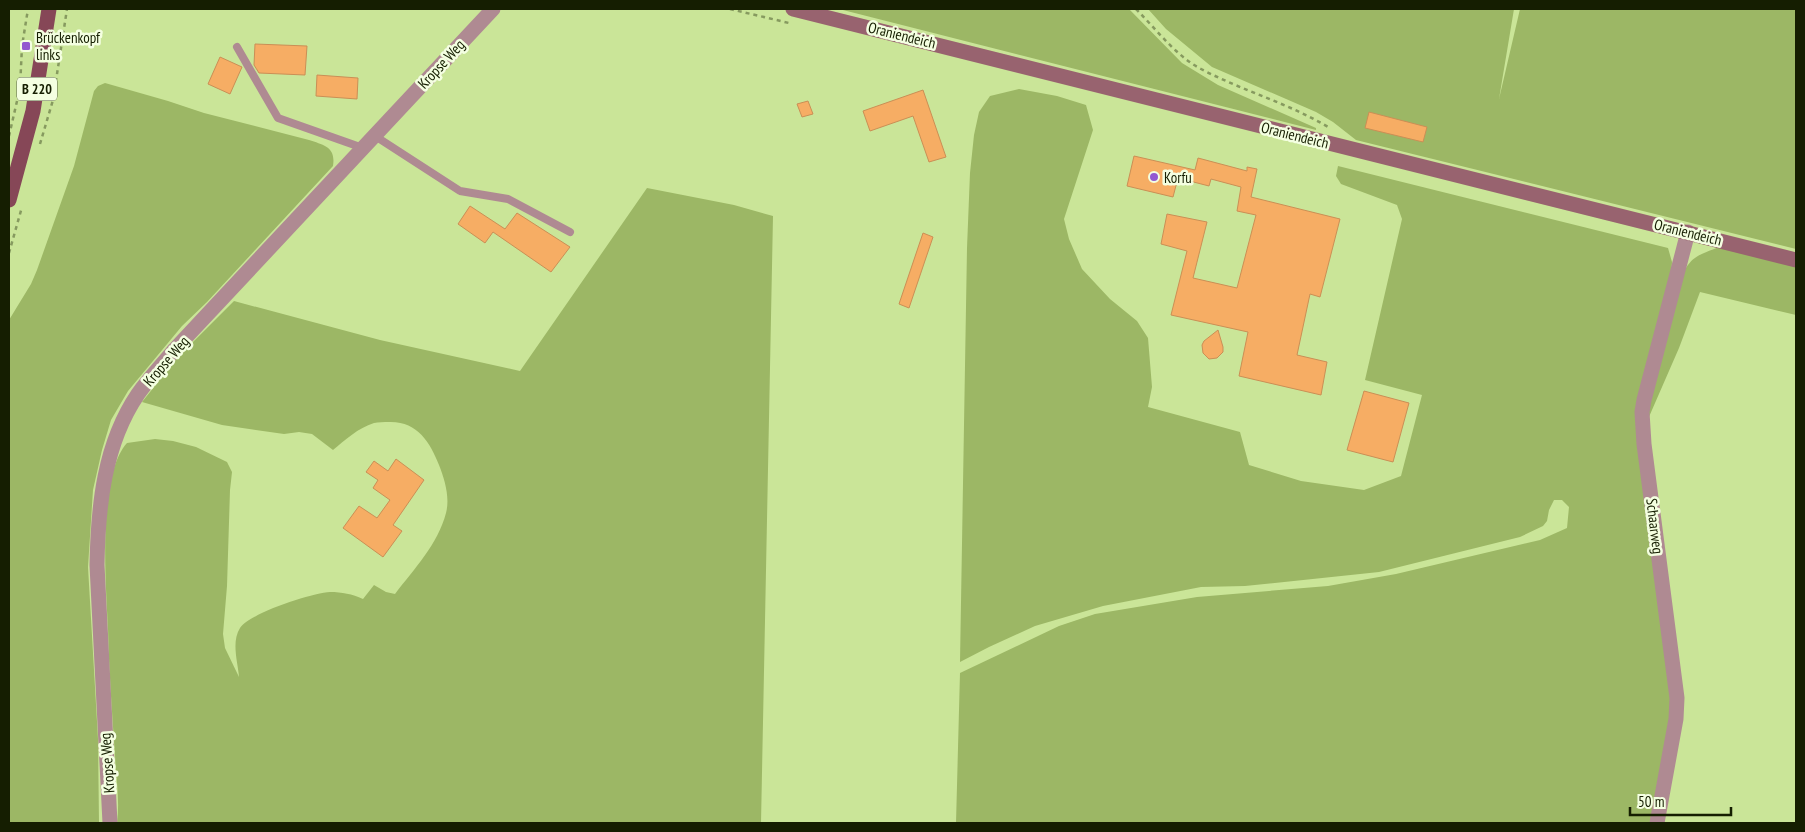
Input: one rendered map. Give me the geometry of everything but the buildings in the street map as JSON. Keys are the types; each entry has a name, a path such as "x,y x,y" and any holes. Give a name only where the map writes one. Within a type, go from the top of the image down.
{"main road":[{"name":"B 220","path":"9,200 33,111 49,9"},
{"name":"Oraniendeich","path":"793,9 880,29 1341,147 1796,260"}],"street":[{"name":"Kropse Weg","path":"110,823 97,546 103,481 114,442 124,417 138,394 175,350 493,9"},
{"name":"Schaarweg","path":"1657,823 1676,719 1677,698 1644,444 1642,412 1646,390 1688,232"}],"lane":[{"path":"237,47 278,118 363,148"},
{"path":"375,136 460,191 508,199 570,232"}],"path":[{"path":"9,136 20,88 22,46 28,9"},
{"path":"1136,9 1178,52 1200,69 1307,115 1329,128 1341,147"}],"green space":[{"path":"839,9 1129,9 1182,63 1218,85 1316,128 1316,130"},
{"path":"1148,9 1514,9 1499,99 1520,9 1796,9 1796,249 1356,140 1333,122 1316,112 1212,67 1166,29"},
{"path":"105,83 204,113 320,144 331,151 333,166 207,302 182,326 128,391 111,420 93,490 88,567 98,739 99,823 9,823 9,320 31,284 37,270 74,166 94,91 98,86"},
{"path":"1019,89 1057,96 1086,105 1093,130 1064,219 1069,239 1082,269 1110,299 1137,321 1148,338 1152,387 1148,407 1240,432 1249,465 1301,481 1364,490 1401,476 1422,395 1365,380 1402,219 1397,205 1341,184 1336,176 1338,166 1668,248 1672,262 1671,278 1639,403 1672,704 1652,823 956,823 960,673 1059,626 1095,614 1197,597 1328,586 1396,574 1540,540 1567,528 1569,507 1562,500 1554,500 1549,510 1547,521 1543,526 1520,537 1379,572 1245,586 1201,587 1103,606 1035,626 960,662 970,173 974,135 979,112 990,96"},
{"path":"647,188 734,205 773,216 761,823 117,823 118,798 109,660 105,532 111,480 117,459 127,443 155,439 196,447 227,462 232,472 223,634 225,648 239,677 236,640 240,628 246,622 268,610 321,593 343,593 363,599 374,585 386,592 395,594 431,546 442,524 447,507 445,483 431,448 421,434 407,425 379,422 368,425 347,438 333,450 312,434 299,432 284,434 222,425 142,402 179,356 234,301 380,340 520,371"},
{"path":"1719,247 1796,266 1796,315 1700,292 1679,348 1645,426 1679,280 1687,266 1695,258"}],"place":[{"name":"Brückenkopf links","path":"26,46"},
{"name":"Korfu","path":"1154,177"}]}
